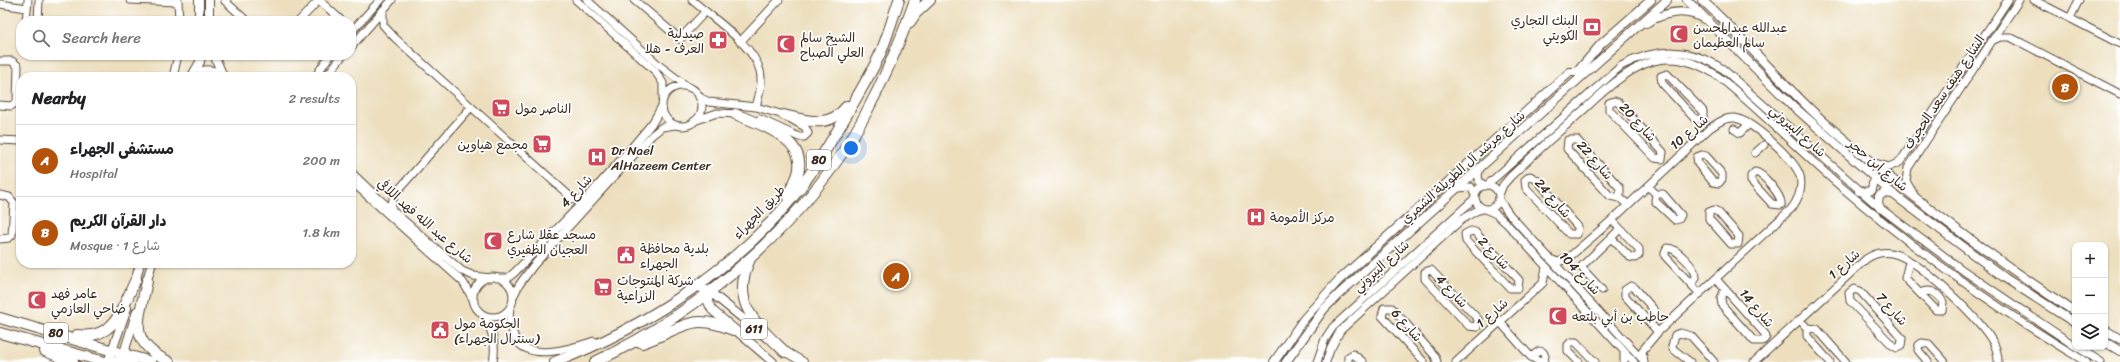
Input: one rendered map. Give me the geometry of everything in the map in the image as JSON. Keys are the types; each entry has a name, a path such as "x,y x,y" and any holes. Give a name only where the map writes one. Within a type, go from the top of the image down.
{"highway":[{"name":"طريق الجهراء","path":"555,362 605,341 647,318 693,287 734,256 777,215 818,162 881,52 898,0"},
{"name":"طريق الجهراء","path":"595,362 675,318 698,302 712,287 752,254 784,224 836,161 864,117 904,30 915,0"},
{"path":"904,30 916,13 930,0"},
{"path":"784,115 810,122 827,122 835,118 847,106 863,76 881,52"},
{"path":"735,114 772,130 792,145 797,152 800,162 796,179 777,215"},
{"path":"712,287 754,244 765,227"},
{"path":"752,254 742,281 742,292 745,304 766,333 785,352"},
{"path":"28,325 82,336 101,334 107,331 116,320 136,279"},
{"path":"146,281 139,325 139,335 147,349 169,362"},
{"name":"80","path":"0,318 28,325 109,359"},
{"path":"628,345 643,343 685,325 702,321 716,322 733,330"},
{"path":"1,333 73,362"},
{"name":"80","path":"1,333 31,341 55,342 109,359"},
{"path":"123,358 132,362"},
{"path":"109,359 123,358 151,362"}],"main road":[{"path":"199,0 199,16"},
{"path":"209,0 210,16"},
{"path":"1625,22 1642,0"},
{"name":"شارع مرشد آل الطويلة الشمري","path":"1274,362 1292,335 1317,303 1338,281 1570,72 1577,72 1601,44 1651,0"},
{"name":"شارع مرشد آل الطويلة الشمري","path":"1286,362 1324,309 1667,0"},
{"name":"شارع ابن حجر","path":"1687,0 1807,119 1893,194 2005,278 2072,321"},
{"name":"شارع ابن حجر","path":"1702,0 1815,113 1871,162 1956,229 2072,310"},
{"path":"1626,37 1665,13 1691,13 1710,23"},
{"path":"1580,79 1583,68 1602,50 1603,47 1601,44"},
{"path":"194,72 200,60"},
{"path":"216,60 221,72"},
{"path":"198,72 207,70 215,72"},
{"path":"1807,119 1812,118 1815,113"},
{"path":"1815,126 1816,121 1822,119"},
{"path":"1859,191 1871,191 1874,186 1874,178"},
{"path":"1880,208 1878,203 1880,196 1884,193 1893,194"},
{"path":"1939,229 1946,227 1947,222"},
{"path":"1949,236 1951,231 1956,229"},
{"path":"1361,275 1357,272 1358,269 1381,247 1385,240"},
{"path":"109,359 139,268"},
{"path":"123,358 150,268"},
{"name":"611","path":"693,287 712,287"},
{"name":"611","path":"712,287 708,302 710,308 733,330 773,362"},
{"name":"611","path":"712,287 754,329 785,352 803,362"},
{"path":"2108,332 2120,339"},
{"path":"2108,344 2120,351"}],"street":[{"path":"26,16 28,0"},
{"path":"38,16 39,0"},
{"path":"130,0 178,1 179,16"},
{"path":"226,0 225,1 242,16"},
{"path":"304,16 319,0 337,16"},
{"path":"356,26 380,0"},
{"path":"356,40 392,0"},
{"path":"576,0 658,74 663,83 662,106 664,116 675,125 685,125 710,114 735,114 760,120 799,137 806,136 807,129 805,127 784,115 756,107 709,102 699,97 664,70 587,0"},
{"path":"634,0 680,40 705,12"},
{"path":"692,0 752,54 760,71 761,88 756,107"},
{"path":"740,42 779,0"},
{"name":"الشارع هيف سعد الحجرف","path":"1871,162 1884,167 1893,166 1900,162 2008,0"},
{"name":"الشارع هيف سعد الحجرف","path":"1917,198 1906,181 1908,168 2019,0"},
{"path":"2034,0 2120,44"},
{"path":"2070,18 2079,0"},
{"path":"0,4 27,11 36,16"},
{"path":"383,10 383,25 396,38 573,199 584,201"},
{"path":"2004,23 2010,37"},
{"path":"366,29 379,28 396,38"},
{"path":"1993,40 2000,37 2010,37 2120,94"},
{"name":"شارع البيروني","path":"1486,186 1621,66 1635,59 1667,52 1695,55 1713,62 1723,69 1880,208 1997,294 2072,343"},
{"path":"174,72 177,60"},
{"path":"318,72 327,60"},
{"path":"330,72 340,60"},
{"name":"شارع البيروني","path":"1499,198 1503,185 1511,176 1625,73 1652,61 1683,60 1709,70 1730,85 1843,189 1894,230 1995,303 2086,362"},
{"path":"0,61 12,62 16,64 17,72"},
{"path":"1703,119 1695,119 1662,83 1660,79 1662,75 1669,74 1703,111 1703,119 1710,128"},
{"path":"663,98 674,88 688,87"},
{"path":"694,121 701,110 699,97"},
{"path":"0,105 15,104 16,99"},
{"name":"شارع 20","path":"1662,159 1663,152 1619,103 1610,102 1609,110 1655,158 1662,159 1669,167"},
{"name":"شارع 4","path":"493,278 508,278 574,212 650,125 662,106"},
{"path":"391,209 394,195 471,107"},
{"path":"1573,108 1574,113 1578,114"},
{"path":"1768,120 1772,118 1774,114"},
{"path":"1565,115 1570,117 1571,121"},
{"name":"شارع 10","path":"1567,259 1612,220 1710,128 1720,121 1730,118 1749,124 1766,143 1790,160 1800,176 1799,196 1788,213 1658,332 1647,344"},
{"path":"1734,128 1740,133 1749,124"},
{"name":"شارع 4","path":"513,297 519,285 533,266 652,135 662,127 675,125"},
{"path":"0,140 16,140"},
{"name":"شارع 22","path":"1620,198 1620,188 1577,140 1568,140 1567,148 1610,196 1620,198 1628,205"},
{"path":"1755,153 1766,143"},
{"path":"1689,148 1698,156"},
{"path":"1907,153 1909,159 1914,159"},
{"path":"1458,188 1471,187 1477,205 1485,209 1495,207 1499,198 1495,188 1486,186 1479,182 1478,178 1480,167"},
{"path":"1781,205 1772,204 1751,181 1752,174 1755,172 1760,173 1780,196 1781,205 1788,213"},
{"name":"شارع 24","path":"1577,234 1578,227 1537,180 1530,176 1526,178 1524,181 1526,188 1569,234 1577,234 1585,243"},
{"name":"شارع عبد الله فهد اللافي","path":"356,177 378,198 462,271 474,276 493,278"},
{"name":"شارع عبد الله فهد اللافي","path":"356,186 463,282 474,301"},
{"path":"1475,196 1480,188 1486,186"},
{"path":"1648,186 1656,194"},
{"path":"0,195 9,197 12,200 16,215"},
{"path":"378,198 394,195"},
{"name":"شارع البيروني","path":"1326,362 1330,350 1340,331 1425,248 1475,196"},
{"name":"شارع 104","path":"1499,198 1503,207 1644,362"},
{"path":"573,199 574,212"},
{"name":"شارع البيروني","path":"1425,248 1460,221 1476,211 1485,209"},
{"name":"شارع 104","path":"1485,209 1496,214 1510,228 1561,281 1634,362"},
{"path":"1738,244 1731,244 1709,219 1710,211 1718,212 1739,236 1738,244 1745,252"},
{"path":"1611,238 1630,257 1638,256 1639,249 1612,220"},
{"path":"0,239 11,237 16,222"},
{"path":"1510,228 1512,224 1515,224 1526,233"},
{"path":"1602,290 1582,268 1582,266 1620,229"},
{"name":"شارع 2","path":"1518,288 1518,280 1475,232 1471,231 1466,233 1466,241 1510,288 1518,288 1528,297"},
{"path":"1692,284 1696,278 1696,272 1675,250 1667,248 1664,252 1665,256 1700,294"},
{"name":"شارع البيروني","path":"1318,362 1324,339 1333,326 1419,254"},
{"name":"شارع 1","path":"1754,362 1801,321 1866,259 1876,254 1894,254 1909,262 1951,293 1992,341 1997,350 1998,362"},
{"path":"1550,259 1558,262 1567,259"},
{"path":"1566,275 1564,267 1567,259"},
{"path":"1909,262 1905,278 1920,293"},
{"path":"1546,267 1543,283 1561,281"},
{"name":"شارع 4","path":"1478,327 1469,326 1425,279 1426,270 1434,271 1478,319 1478,327 1485,335"},
{"path":"493,362 494,342 492,331 474,301 476,289 484,280 493,278 509,285 513,297 510,308 511,328 517,345 532,356 550,356 600,339 647,318"},
{"name":"شارع 14","path":"1716,279 1765,334 1766,337 1763,341 1754,341 1722,304 1721,299 1725,290"},
{"name":"شارع 7","path":"1842,282 1850,291"},
{"name":"شارع 1","path":"1456,362 1543,283"},
{"path":"1650,322 1655,318 1655,311 1635,288 1631,286 1627,287 1624,292 1625,296 1658,332"},
{"name":"شارع 7","path":"1854,289 1860,291 1902,338 1901,346 1897,348 1892,346 1850,301 1848,295 1850,291 1854,289"},
{"path":"1988,298 1997,294"},
{"path":"1995,303 1997,294"},
{"path":"481,313 493,317 505,313 510,308"},
{"name":"شارع 6","path":"1424,362 1382,316 1384,308 1392,308 1435,356 1437,362"},
{"path":"1590,313 1601,323 1607,321"},
{"path":"1801,321 1807,328 1807,336 1830,362"},
{"path":"1500,322 1531,357"},
{"path":"1666,325 1675,335"},
{"path":"1807,328 1817,329 1846,362"},
{"path":"1690,362 1673,349 1672,344 1675,335 1682,332 1688,334 1714,362"},
{"path":"1579,362 1568,351 1568,345 1571,342 1576,342 1595,362"},
{"path":"1928,362 1918,350 1919,345 1922,343 1929,344 1945,362"},
{"path":"1628,345 1639,347 1647,344"},
{"path":"1644,362 1642,351 1647,344"},
{"name":"شارع البيروني","path":"2082,350 2101,362"},
{"path":"1624,352 1624,362"},
{"path":"1348,362 1348,357 1353,354 1363,362"},
{"path":"1462,356 1468,362"}],"place":[{"name":"البنك التجاري الكويتي","path":"1592,27"},
{"name":"عبدالله عبدالمحسن سالم العظيمان","path":"1679,34"},
{"name":"صيدلية العرف - هلا","path":"718,40"},
{"name":"الشيخ سالم العلي الصباح","path":"786,44"},
{"name":"دار القرآن الكريم","path":"2065,87"},
{"name":"الناصر مول","path":"501,108"},
{"name":"مجمع هياوين","path":"542,144"},
{"name":"Dr Nael AlHazeem Center","path":"597,157"},
{"name":"مركز الأمومة","path":"1256,217"},
{"name":"مسجد عقلا شارع العجيان الظفيري","path":"493,241"},
{"name":"بلدية محافظة الجهراء","path":"626,255"},
{"name":"مستشفى الجهراء","path":"896,276"},
{"name":"شركة المنتوجات الزراعية","path":"603,287"},
{"name":"عامر فهد ضاحي العازمي","path":"37,300"},
{"name":"حاطب بن أبي بلتعه","path":"1558,316"},
{"name":"الحكومة مول (سنترال الجهراء)","path":"440,330"}]}
